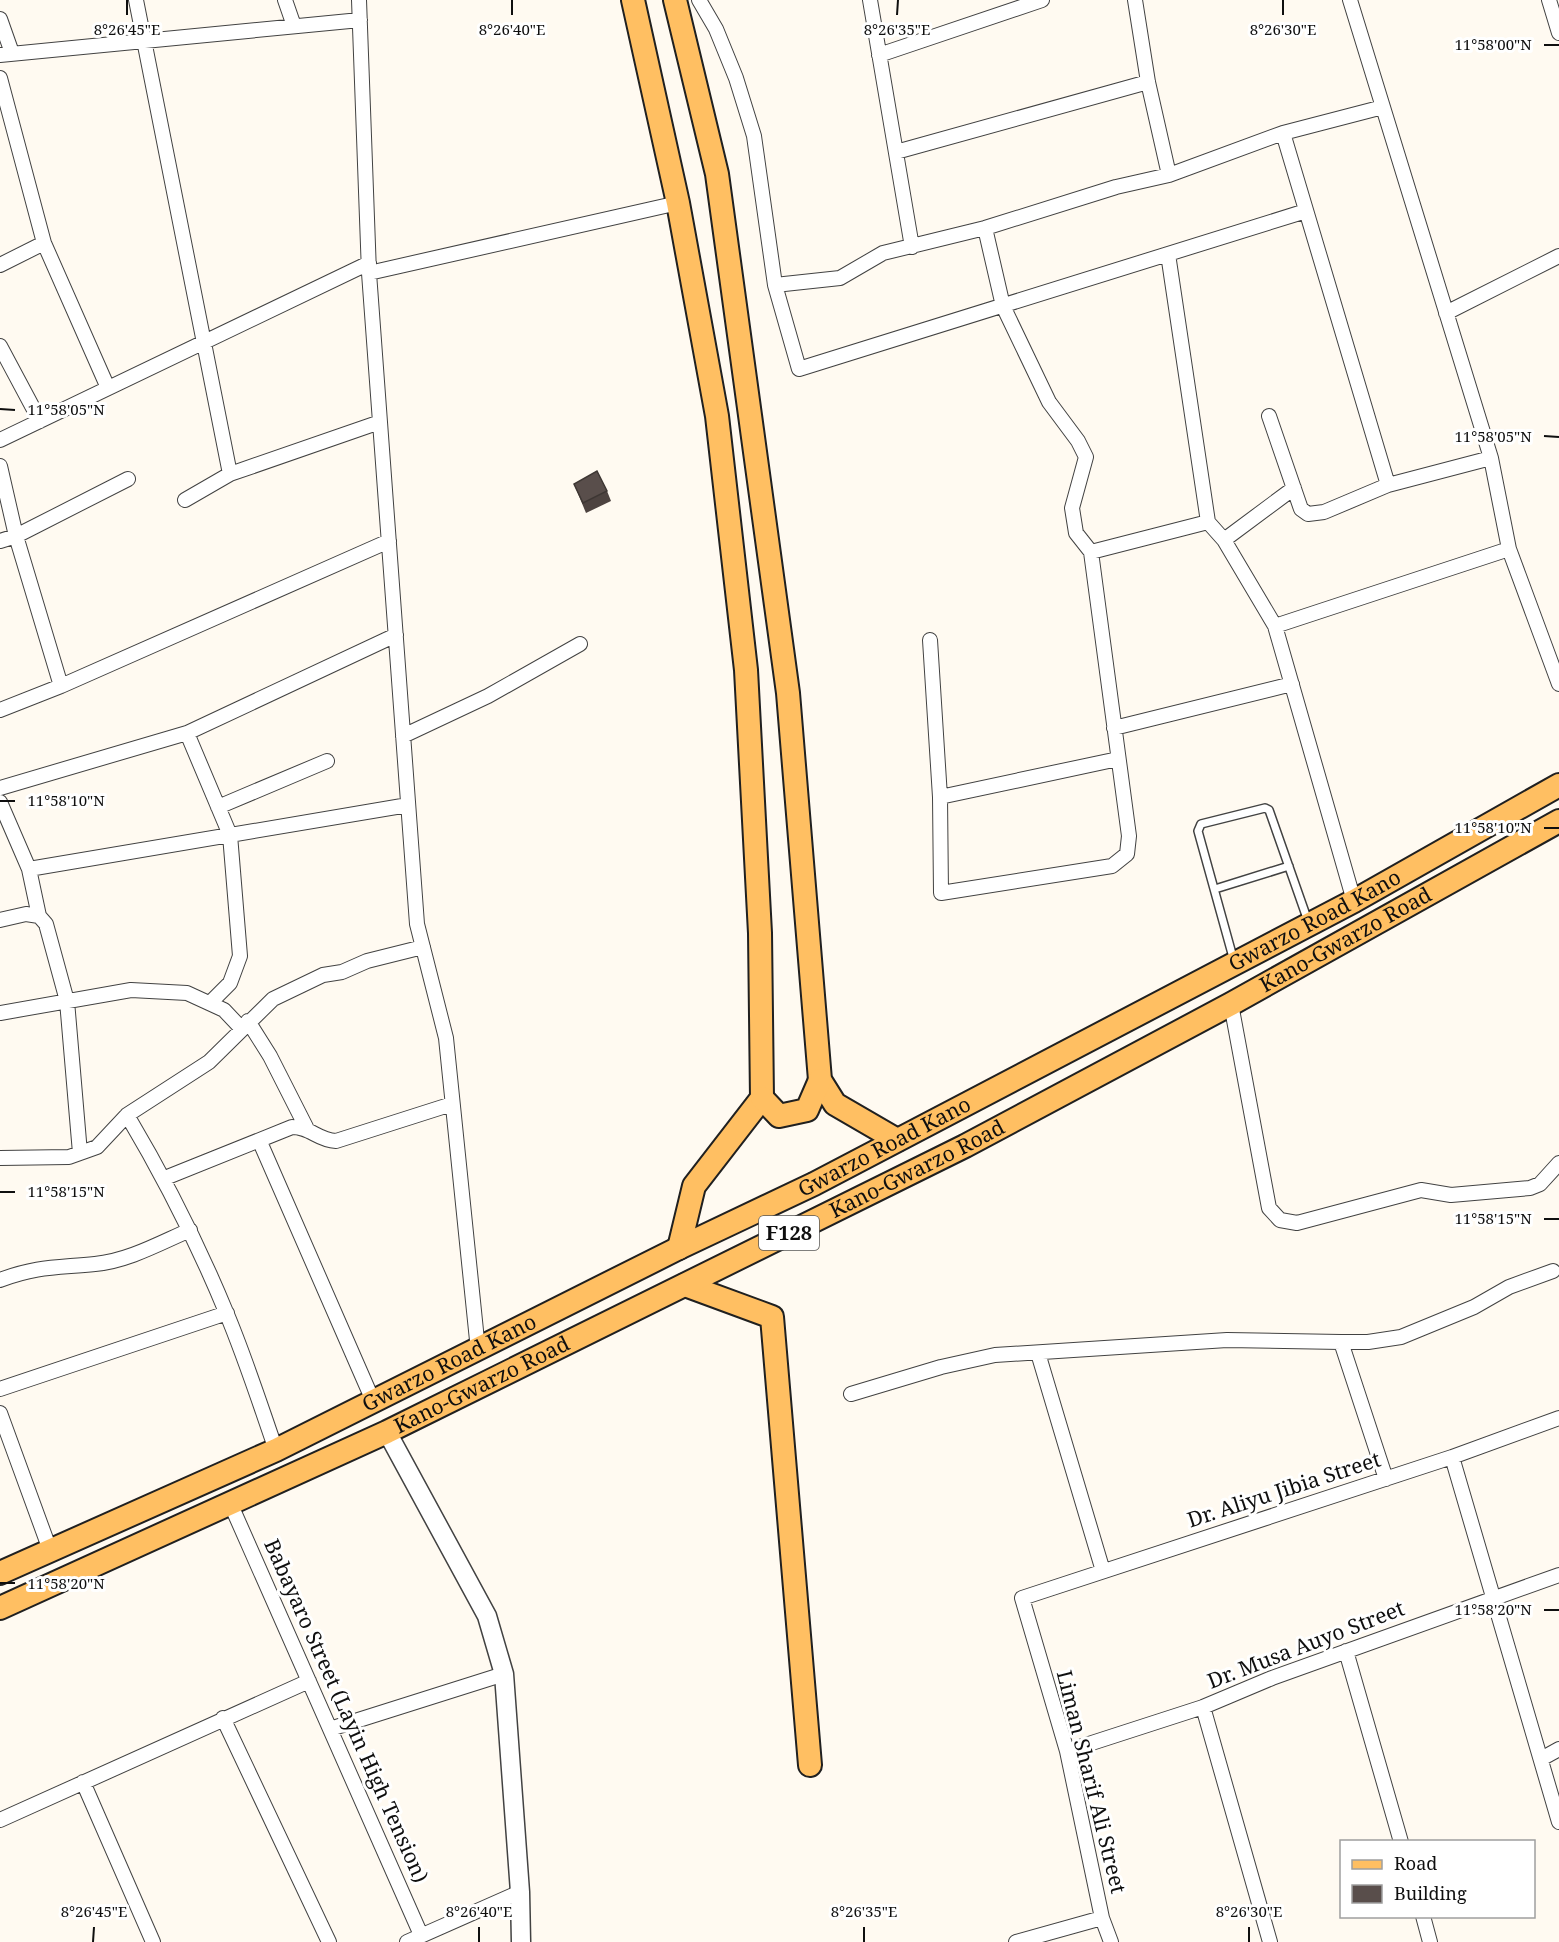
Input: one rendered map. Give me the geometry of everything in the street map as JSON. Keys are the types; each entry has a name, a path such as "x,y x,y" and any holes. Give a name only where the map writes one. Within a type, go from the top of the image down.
{"main road":[{"path":"633,0 678,203 717,416 746,670 759,933 762,1098 694,1186 679,1248"},
{"path":"675,0 717,174 788,693 820,1080 835,1104 897,1140"},
{"name":"Gwarzo Road Kano","path":"0,1573 276,1450 374,1403 679,1248 814,1184 1354,901 1559,785"},
{"name":"Kano-Gwarzo Road","path":"0,1608 231,1505 387,1432 965,1146 1231,1004 1559,821"},
{"path":"762,1098 779,1116 807,1110 820,1080"},
{"path":"685,1285 772,1317 810,1765"}],"street":[{"path":"136,0 230,474"},
{"path":"285,0 294,26"},
{"path":"359,0 369,268 417,924 447,1038 478,1350"},
{"path":"699,0 717,29 736,78 754,136 775,285 799,369 1306,211"},
{"path":"870,0 912,247"},
{"path":"879,54 1042,0"},
{"path":"1135,0 1149,82 1169,175"},
{"path":"1353,1 1383,107 1491,458 1509,549 1559,684"},
{"path":"1553,2 1559,33"},
{"path":"0,19 6,54 360,20"},
{"path":"0,78 44,243 108,388"},
{"path":"896,152 1149,82"},
{"path":"775,285 840,278 883,253 985,228 1116,187 1169,175 1283,133 1383,107"},
{"path":"1283,133 1388,485"},
{"path":"0,440 204,342 369,268 678,203"},
{"path":"930,640 940,797 941,893 1112,866 1127,854 1129,836 1091,552 1076,533 1072,508 1086,457 1078,441 1049,402 1003,306 985,228"},
{"path":"0,265 44,243"},
{"path":"1168,254 1209,522 1224,540 1275,626 1354,901"},
{"path":"1446,313 1559,256"},
{"path":"0,346 40,421"},
{"path":"1269,416 1301,510 1308,514 1315,514 1388,485 1491,458"},
{"path":"185,500 230,474 380,422"},
{"path":"0,466 16,536 61,686"},
{"path":"0,541 16,536 128,479"},
{"path":"1224,540 1294,488"},
{"path":"1091,552 1209,522"},
{"path":"0,710 61,686 389,541"},
{"path":"1275,626 1509,549"},
{"path":"0,788 187,733 396,635"},
{"path":"403,736 488,696 580,644"},
{"path":"1114,728 1292,684"},
{"path":"187,733 230,835 240,956 230,983 210,1003"},
{"path":"940,797 1118,759"},
{"path":"218,807 327,761"},
{"path":"0,802 29,869 39,916 46,924 67,1001 80,1153"},
{"path":"29,869 408,806"},
{"path":"0,920 26,914 39,916"},
{"path":"0,1158 69,1157 96,1147 127,1115 209,1062 245,1024 273,999 323,975 342,972 367,960 423,947"},
{"path":"0,1013 131,990 187,993 224,1010 245,1024 270,1056 306,1127 326,1141 336,1141 452,1104"},
{"path":"1231,1004 1269,1208 1280,1220 1297,1223 1421,1190 1451,1195 1530,1188 1540,1184 1559,1163"},
{"path":"127,1115 165,1178 227,1313 276,1450"},
{"path":"165,1178 260,1142 292,1127 306,1127"},
{"path":"260,1142 374,1403"},
{"path":"0,1280 27,1270 63,1264 96,1264 125,1257 190,1230"},
{"path":"851,1394 941,1367 994,1355 1227,1340 1368,1342 1401,1337 1474,1307 1509,1287 1553,1271"},
{"path":"0,1389 227,1313"},
{"path":"1341,1342 1386,1479"},
{"path":"1038,1353 1103,1571"},
{"path":"0,1413 50,1550"},
{"name":"Dr. Aliyu Jibia Street","path":"1022,1598 1452,1457 1559,1418"},
{"path":"387,1432 487,1616 504,1674 520,1892 521,1942"},
{"path":"1452,1457 1559,1822"},
{"name":"Babayaro Street (Layin High Tension)","path":"231,1505 421,1935"},
{"name":"Dr. Musa Auyo Street","path":"1067,1751 1203,1707 1346,1651 1559,1575"},
{"name":"Liman Sharif Ali Street","path":"1022,1598 1067,1751 1102,1918 1111,1942"},
{"path":"1346,1651 1400,1840"},
{"path":"330,1729 504,1674"},
{"path":"0,1820 309,1681"},
{"path":"1203,1707 1270,1942"},
{"path":"223,1718 329,1942"},
{"path":"1540,1759 1559,1749"},
{"path":"83,1782 153,1942"},
{"path":"407,1942 520,1892"},
{"path":"1016,1942 1102,1918"},
{"path":"1423,1918 1430,1942"}],"lane":[{"path":"1235,964 1198,831 1201,824 1264,808 1269,810 1309,924"},
{"path":"1215,889 1289,866"}],"building":[{"path":"597,471 607,491 583,503 574,484"}]}
